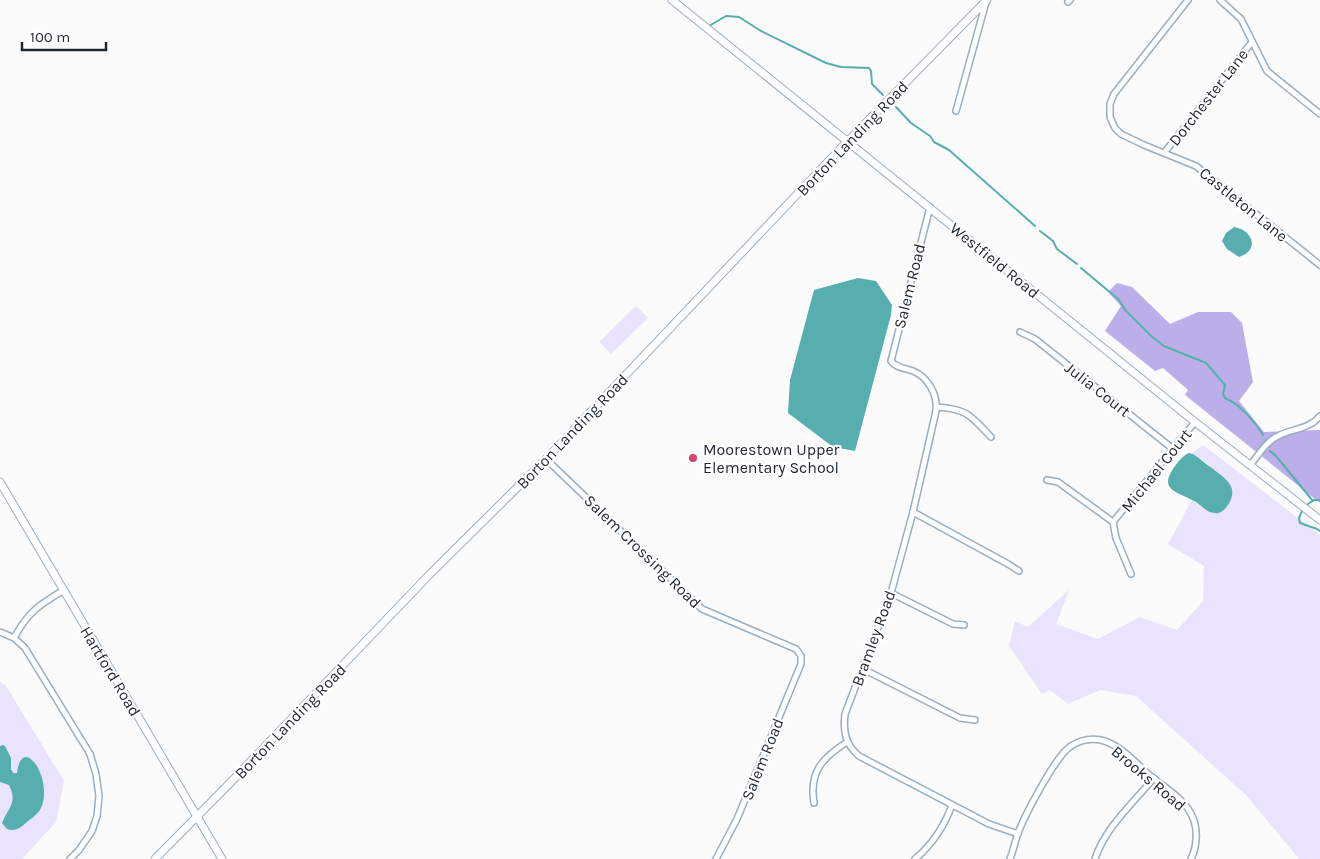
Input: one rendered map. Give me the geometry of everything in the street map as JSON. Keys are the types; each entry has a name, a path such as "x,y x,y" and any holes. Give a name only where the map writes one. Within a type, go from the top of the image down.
{"street":[{"name":"Westfield Road","path":"672,0 1320,520"},
{"name":"Castleton Lane","path":"1188,0 1116,90 1110,104 1112,121 1121,134 1198,168 1320,265"},
{"path":"1220,0 1239,16 1267,71 1320,114"},
{"name":"Borton Landing Road","path":"155,859 429,576 546,460 848,141 986,1"},
{"path":"956,111 986,1"},
{"name":"Dorchester Lane","path":"1164,153 1252,42"},
{"name":"Salem Road","path":"930,207 892,358 893,364 916,372 924,379 933,392 937,406"},
{"name":"Julia Court","path":"1020,332 1034,339 1174,449"},
{"path":"937,406 957,409 968,414 991,438"},
{"name":"Bramley Road","path":"847,742 843,728 845,714 891,593 913,512 937,406"},
{"path":"1251,464 1274,438 1283,433 1307,427 1320,416"},
{"name":"Michael Court","path":"1131,574 1116,538 1113,522 1196,422"},
{"name":"Salem Crossing Road","path":"546,460 702,609 796,649 801,656"},
{"path":"1047,480 1058,482 1113,522"},
{"name":"Hartford Road","path":"0,482 222,859"},
{"path":"913,512 1019,571"},
{"path":"14,638 30,613 40,604 64,590"},
{"path":"891,593 953,624 964,625"},
{"path":"0,632 14,638 25,648 90,754 96,774 99,796 97,816 92,831 79,850 70,859"},
{"name":"Salem Road","path":"716,859 734,827 801,664 801,656"},
{"path":"863,669 960,718 975,720"},
{"name":"Brooks Road","path":"1010,859 1026,815 1058,760 1066,750 1080,741 1097,740 1114,746 1131,758 1184,804 1192,816 1196,839 1191,859"},
{"path":"814,802 812,789 815,776 822,762 829,753 847,742 860,756 989,824 1018,834"},
{"path":"1095,859 1104,840 1125,811 1154,778"},
{"path":"915,859 934,841 952,805"}],"shaded area":[{"path":"1117,283 1132,287 1170,324 1198,312 1231,312 1242,323 1253,382 1239,401 1264,432 1320,430 1320,503 1185,395 1188,390 1163,368 1155,371 1105,331 1121,306 1108,292"},
{"path":"636,306 648,318 611,354 599,342"},
{"path":"1203,445 1320,535 1320,859 1299,859 1247,796 1136,696 1100,690 1068,704 1050,690 1042,694 1009,646 1015,621 1028,627 1069,590 1056,624 1098,639 1140,617 1177,630 1203,601 1204,566 1168,544 1192,500 1209,512 1217,513 1221,512 1232,494 1230,486 1220,475 1192,453"},
{"path":"0,682 6,686 64,781 56,822 22,859 0,859"}],"water":[{"path":"1234,227 1246,232 1252,240 1250,250 1239,257 1227,249 1222,241 1226,233"},
{"path":"858,278 876,281 892,305 855,451 833,447 788,413 790,380 814,290"},
{"path":"1189,453 1198,457 1222,476 1232,488 1228,505 1221,512 1210,512 1169,486 1169,476 1173,469"},
{"path":"3,745 11,758 13,773 17,773 20,762 25,757 30,758 36,764 43,785 44,796 40,810 23,826 13,830 7,829 2,823 11,805 13,796 9,785 0,782 0,746"}],"waterway":[{"path":"709,26 726,16 739,17 761,31 826,63 841,67 869,68 872,84 883,95"},
{"path":"896,107 911,123 930,136 934,142 949,150 1035,226"},
{"path":"1040,231 1053,241 1057,249 1077,264"},
{"path":"1081,268 1118,299 1126,311 1164,346 1206,363 1225,385 1223,394 1225,398 1236,404 1247,414 1263,435"},
{"path":"1270,451 1313,501"},
{"path":"1308,504 1314,500 1320,500"},
{"path":"1302,511 1299,518 1300,523 1320,531"}],"place":[{"name":"Moorestown Upper Elementary School","path":"693,458"}]}
